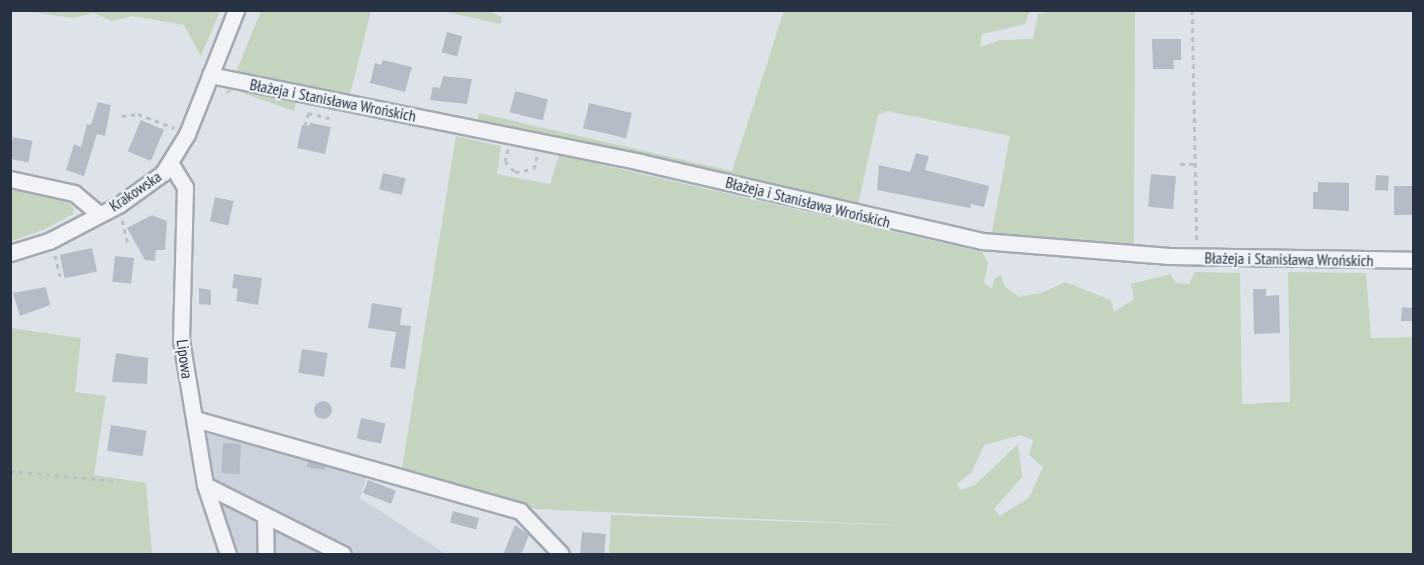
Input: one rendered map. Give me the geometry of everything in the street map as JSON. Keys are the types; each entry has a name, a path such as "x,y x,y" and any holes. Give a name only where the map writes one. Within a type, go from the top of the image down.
{"street":[{"name":"Krakowska","path":"10,253 49,241 99,214 153,181 171,164 236,10"},
{"name":"Błażeja i Stanisława Wrońskich","path":"210,75 540,141 982,241 1197,257 1413,260"},
{"name":"Lipowa","path":"171,164 185,187 181,340 205,485 228,555"},
{"path":"10,179 74,193 99,214"},
{"path":"195,419 520,511 561,555"},
{"path":"205,485 343,555"},
{"path":"264,515 266,555"}],"path":[{"path":"1192,10 1197,164 1197,257"},
{"path":"305,126 310,104"},
{"path":"308,113 329,118"},
{"path":"122,116 138,114 175,128"},
{"path":"507,135 505,161 515,172 534,169 540,141"},
{"path":"1180,164 1197,164"},
{"path":"122,217 128,244"},
{"path":"55,256 60,276"},
{"path":"10,471 117,481"}],"shaded area":[{"path":"205,434 293,449 367,475 360,498 446,554 231,554 213,497"}],"green space":[{"path":"24,11 220,11 201,56 184,25 133,16 112,21 94,13 74,18"},
{"path":"261,11 371,11 349,98 235,75"},
{"path":"441,11 488,11 502,17 501,24"},
{"path":"784,11 1030,11 1025,24 982,34 980,47 1001,40 1033,39 1038,14 1053,11 1135,11 1134,250 991,237 1010,136 887,111 878,115 857,209 476,125 479,113 732,171"},
{"path":"229,85 297,99 294,111 234,90 225,95"},
{"path":"456,136 501,146 497,174 550,184 559,155 982,252 988,262 984,283 992,289 994,279 1001,275 1005,287 1020,297 1044,292 1065,282 1111,300 1114,312 1134,299 1131,284 1170,274 1176,283 1189,284 1195,272 1240,273 1242,404 1290,402 1288,272 1366,273 1371,338 1413,337 1413,554 609,554 611,515 917,526 536,509 401,474","holes":["1021,435 1033,440 1029,455 1043,467 1029,498 1000,516 994,509 1022,477 1018,444 975,485 960,490 957,484 972,472 984,445"]},
{"path":"11,185 65,199 74,209 73,214 43,230 11,241"},
{"path":"11,328 81,338 75,392 106,396 94,475 146,483 152,554 11,554"}],"building":[{"path":"447,32 462,36 457,56 442,52"},
{"path":"1152,39 1181,39 1181,60 1173,60 1174,69 1153,69"},
{"path":"383,60 412,67 405,92 370,83 375,63 381,65"},
{"path":"443,76 472,79 467,104 430,100 433,87 440,88"},
{"path":"515,91 548,99 543,121 510,112"},
{"path":"98,102 111,105 105,136 97,134 84,176 66,170 74,144 81,147 87,124 91,125"},
{"path":"589,103 632,113 626,138 583,128"},
{"path":"141,120 164,130 151,161 128,151"},
{"path":"310,123 331,127 325,154 297,148 302,125 309,126"},
{"path":"13,137 33,141 28,162 10,159"},
{"path":"916,153 929,156 925,170 989,186 984,207 971,204 970,208 877,190 879,165 910,172"},
{"path":"383,173 405,178 402,195 379,190"},
{"path":"1151,174 1176,176 1173,209 1148,207"},
{"path":"1376,175 1389,176 1388,191 1375,190"},
{"path":"1318,182 1349,183 1349,211 1313,209 1313,192 1318,192"},
{"path":"1394,186 1413,186 1413,215 1394,215"},
{"path":"215,197 234,201 228,225 210,221"},
{"path":"152,215 167,221 165,250 156,250 155,261 145,260 127,228"},
{"path":"92,248 97,271 65,278 60,255"},
{"path":"115,256 134,258 131,284 112,282"},
{"path":"234,274 262,278 258,305 236,301 238,289 232,288"},
{"path":"46,287 50,305 20,316 13,293"},
{"path":"199,288 211,290 211,305 199,304"},
{"path":"1253,289 1266,289 1266,296 1279,295 1280,333 1254,334"},
{"path":"372,303 402,308 400,325 411,326 405,369 390,367 396,332 368,328"},
{"path":"1402,307 1413,308 1413,321 1401,321"},
{"path":"302,349 328,353 324,377 298,373"},
{"path":"116,353 148,358 147,384 112,382"},
{"path":"319,401 327,401 332,406 330,417 319,419 314,414 314,406"},
{"path":"361,418 385,423 381,444 357,439"},
{"path":"111,425 147,431 142,456 107,451"},
{"path":"223,443 241,444 239,474 221,473"},
{"path":"308,461 325,466 325,470 307,467"},
{"path":"368,480 396,491 391,504 363,493"},
{"path":"453,511 479,518 476,530 450,523"},
{"path":"515,525 529,535 521,555 503,555"},
{"path":"582,532 606,534 604,554 580,554"}]}
